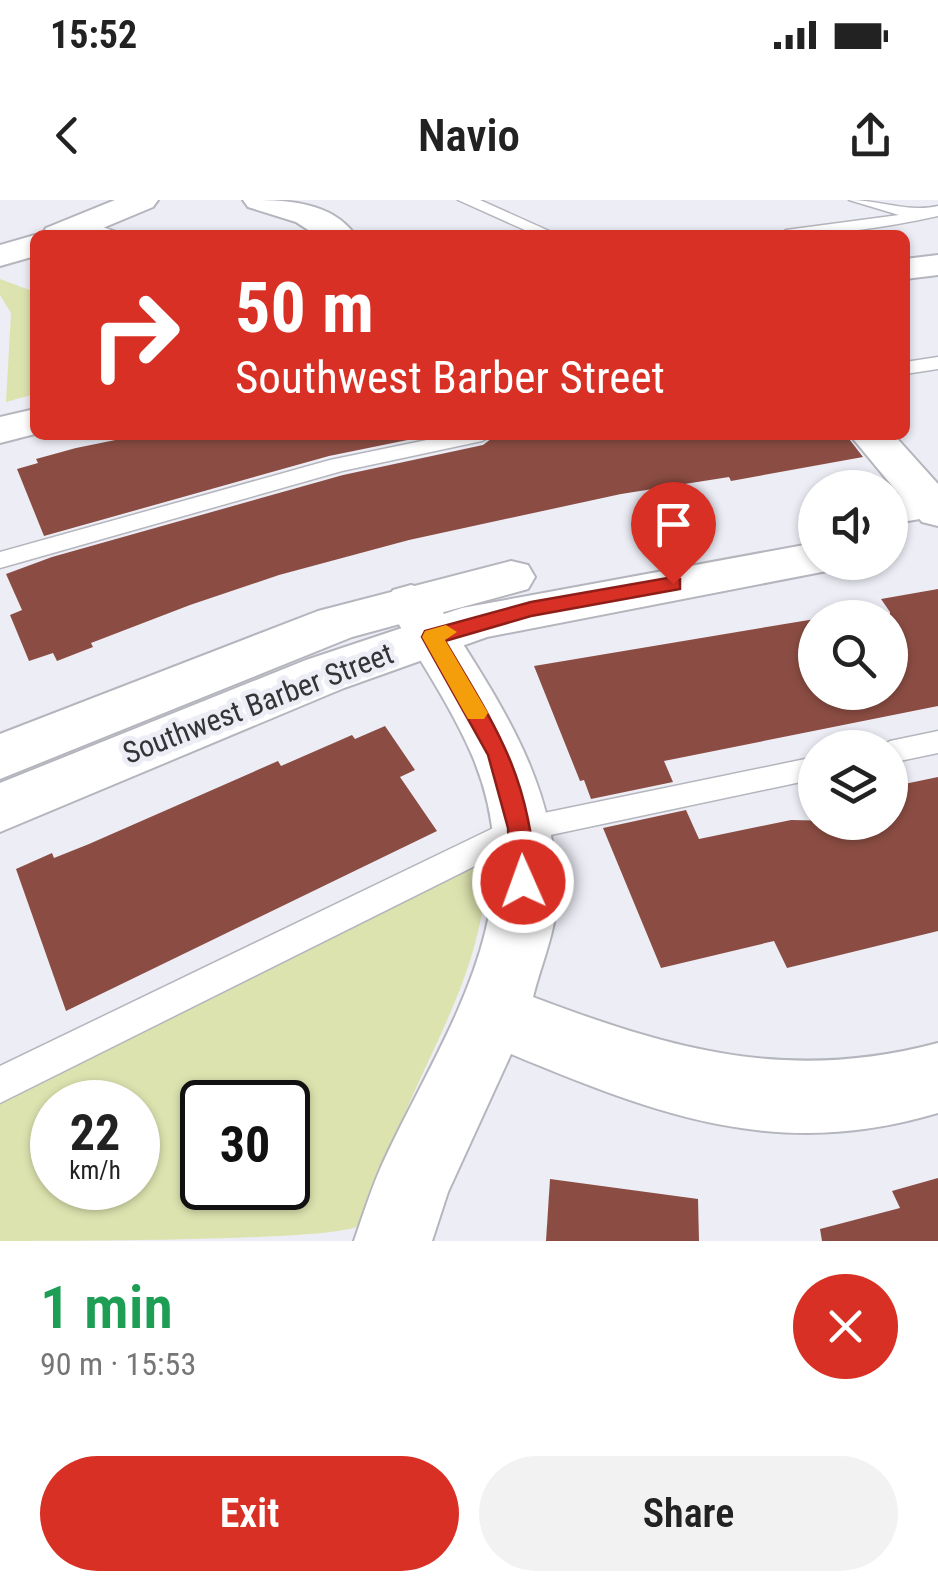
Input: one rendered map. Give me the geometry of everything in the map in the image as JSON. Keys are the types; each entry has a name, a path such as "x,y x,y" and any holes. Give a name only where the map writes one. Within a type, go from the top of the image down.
{"street":[{"path":"88,230 142,200"},
{"path":"260,200 307,215 331,230"},
{"path":"0,256 30,247"},
{"path":"910,268 938,265"},
{"path":"0,430 30,422"},
{"path":"875,440 927,513 908,530"},
{"name":"Southwest Barber Street","path":"0,808 307,681 422,619 537,571 798,526"},
{"name":"Southwest Barber Street","path":"0,756 261,652 422,619 531,609 798,562"},
{"path":"393,1241 412,1184 494,1015 524,909 520,828 500,754 422,619"},
{"path":"494,1015 633,1067 718,1091 860,1094 938,1078"}],"lane":[{"path":"466,200 538,230"},
{"path":"858,200 917,214"},
{"path":"829,230 938,212"},
{"path":"910,367 938,363"},
{"path":"0,560 320,470 459,440"},
{"path":"908,748 938,742"},
{"path":"0,1085 520,828 798,771"}],"green space":[{"path":"0,279 30,290 30,395 6,402 11,313 0,295"},
{"path":"464,866 487,874 475,944 465,976 398,1130 372,1208 356,1227 244,1238 0,1241 0,1101 30,1086 30,1210 160,1210 160,1080 41,1080"}],"building":[{"path":"115,440 407,440 329,456 44,536 17,469 38,463 36,459"},
{"path":"490,440 850,440 863,457 731,481 729,477 621,494 409,540 279,575 190,605 91,643 93,647 57,661 53,653 29,661 10,615 22,610 6,574 52,557 343,475 483,445"},
{"path":"938,589 938,706 818,730 798,730 798,734 664,761 673,782 591,799 584,780 580,781 534,666 798,622 798,710 908,710 908,600 881,599"},
{"path":"385,726 415,770 400,777 437,831 66,1011 16,869 52,853 54,858 89,844 278,761 281,766 352,735 355,739"},
{"path":"938,777 938,931 787,968 774,941 661,968 603,828 686,810 699,839 791,820 798,820 798,840 908,840 908,783"},
{"path":"938,1178 938,1241 822,1241 820,1229 900,1208 892,1191"},
{"path":"550,1179 698,1199 699,1241 546,1241"}],"slow traffic":[{"path":"446,632 432,637 476,713"}],"route":[{"path":"523,882 520,828 500,754 432,637 531,609 673,584"}]}
